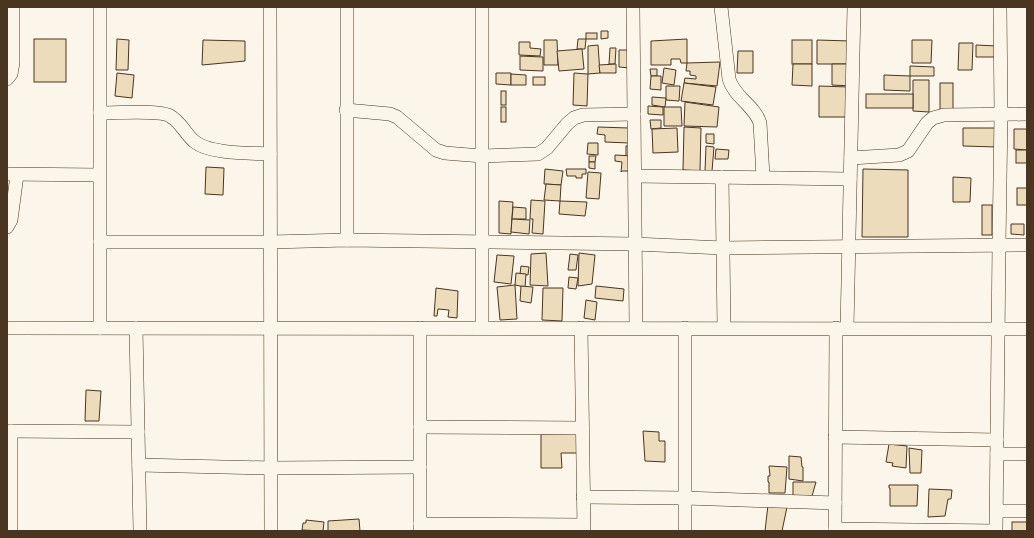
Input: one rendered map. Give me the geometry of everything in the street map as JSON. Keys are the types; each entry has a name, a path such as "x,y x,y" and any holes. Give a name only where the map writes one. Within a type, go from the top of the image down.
{"street":[{"path":"7,78 11,74 13,63 13,7"},
{"path":"100,7 100,328"},
{"path":"270,7 271,531"},
{"path":"347,7 347,240"},
{"path":"482,7 482,328"},
{"path":"633,7 636,328"},
{"path":"722,7 728,79 731,86 758,117 760,123 763,177"},
{"path":"854,7 849,246 841,328 835,437 835,530 996,531 998,245 1001,115 1000,7"},
{"path":"346,110 390,114 397,117 436,150 445,153 482,156 538,154 547,148 574,118 583,115 634,114"},
{"path":"100,113 160,113 170,115 195,142 204,148 270,154"},
{"path":"851,158 899,155 908,151 927,123 933,118 944,115 1027,114"},
{"path":"7,227 11,220 12,175 99,175"},
{"path":"635,176 850,179"},
{"path":"722,177 724,328"},
{"path":"100,242 270,242 347,240 635,244 723,248 1027,245"},
{"path":"7,328 1027,328"},
{"path":"136,328 140,531"},
{"path":"420,328 420,527 583,528 581,328"},
{"path":"685,328 685,531"},
{"path":"420,427 582,428"},
{"path":"11,531 9,431 138,432"},
{"path":"835,437 997,440"},
{"path":"997,454 1027,454"},
{"path":"139,465 271,468 420,468"},
{"path":"583,497 685,498 835,503"},
{"path":"997,511 1027,511"}],"building":[{"path":"601,31 608,31 608,38 601,39"},
{"path":"586,33 597,33 597,39 586,39"},
{"path":"34,39 66,39 66,82 34,82"},
{"path":"117,39 129,40 128,70 116,70"},
{"path":"578,39 586,39 585,49 577,49"},
{"path":"687,39 687,63 681,63 680,59 671,59 671,65 651,65 651,41"},
{"path":"203,40 245,41 245,61 202,65"},
{"path":"544,40 557,40 558,65 544,65"},
{"path":"792,40 812,40 812,64 792,64"},
{"path":"817,40 851,41 851,64 817,64"},
{"path":"912,40 932,40 931,63 912,63"},
{"path":"519,42 530,42 530,48 541,49 540,56 519,55"},
{"path":"959,43 973,43 972,70 958,70"},
{"path":"598,45 600,73 588,74 588,46"},
{"path":"976,45 997,46 997,57 976,57"},
{"path":"610,48 616,48 615,64 609,64"},
{"path":"582,49 584,69 559,71 557,51"},
{"path":"619,50 630,50 630,68 619,67"},
{"path":"738,51 753,51 753,73 737,73"},
{"path":"520,56 543,57 543,71 520,70"},
{"path":"720,62 717,86 684,83 685,78 696,79 696,76 690,75 690,71 686,71 687,63"},
{"path":"616,64 616,73 600,73 599,65"},
{"path":"793,64 812,64 812,86 792,85"},
{"path":"832,64 851,64 851,86 832,85"},
{"path":"910,66 934,67 934,76 910,76"},
{"path":"664,68 676,70 674,85 662,83"},
{"path":"650,69 657,69 657,76 651,76"},
{"path":"117,73 134,75 132,98 115,96"},
{"path":"496,73 511,73 511,85 496,84"},
{"path":"574,73 588,74 587,106 573,105"},
{"path":"511,74 526,75 526,85 511,85"},
{"path":"884,75 910,76 910,91 884,90"},
{"path":"651,76 661,76 661,90 650,89"},
{"path":"533,77 545,77 545,85 533,85"},
{"path":"913,80 929,80 929,112 913,111"},
{"path":"684,83 716,87 713,105 681,101"},
{"path":"940,83 953,83 953,110 940,110"},
{"path":"666,86 680,86 679,101 666,100"},
{"path":"819,86 849,87 849,117 819,117"},
{"path":"501,91 506,91 506,105 501,105"},
{"path":"866,94 913,94 913,108 866,108"},
{"path":"652,97 666,98 665,107 652,105"},
{"path":"685,102 719,107 717,127 684,126"},
{"path":"648,106 663,107 663,115 648,114"},
{"path":"501,107 506,107 506,122 501,122"},
{"path":"664,107 681,107 682,126 664,126"},
{"path":"650,120 661,120 661,128 651,129"},
{"path":"598,127 629,128 629,143 605,142 605,135 597,134"},
{"path":"684,127 701,128 700,171 683,170"},
{"path":"677,128 678,152 653,153 652,129"},
{"path":"963,128 997,128 997,147 963,146"},
{"path":"1014,129 1027,129 1027,150 1014,149"},
{"path":"706,134 714,134 714,144 706,143"},
{"path":"588,143 598,143 598,155 587,154"},
{"path":"626,146 634,146 634,156 626,156"},
{"path":"706,146 714,147 712,171 705,171"},
{"path":"716,149 729,150 728,159 715,159"},
{"path":"1016,150 1027,150 1027,163 1016,163"},
{"path":"615,155 634,156 634,171 621,172 622,162 615,161"},
{"path":"589,156 596,156 595,162 589,162"},
{"path":"589,162 595,162 595,169 589,168"},
{"path":"206,167 224,168 223,195 205,194"},
{"path":"545,169 563,171 561,185 544,184"},
{"path":"566,169 586,169 586,174 582,174 582,178 567,176"},
{"path":"863,169 908,170 908,237 862,237"},
{"path":"588,172 601,173 599,199 586,198"},
{"path":"953,177 971,178 970,202 953,202"},
{"path":"546,184 561,185 560,201 544,200"},
{"path":"1017,188 1027,188 1027,205 1017,205"},
{"path":"531,200 545,201 543,234 532,233 533,219 530,219"},
{"path":"499,201 513,202 511,234 499,233"},
{"path":"560,201 587,202 585,216 559,214"},
{"path":"982,205 992,205 992,235 982,235"},
{"path":"513,207 526,208 526,219 512,219"},
{"path":"512,219 530,220 529,234 511,232"},
{"path":"1011,224 1024,224 1024,235 1011,234"},
{"path":"546,253 548,286 530,285 531,254"},
{"path":"579,253 595,255 592,284 578,286"},
{"path":"570,254 578,255 576,270 568,270"},
{"path":"497,255 514,256 511,284 494,282"},
{"path":"521,266 529,267 528,275 520,274"},
{"path":"516,273 526,274 525,287 515,285"},
{"path":"569,277 578,278 576,289 568,288"},
{"path":"515,285 517,319 500,320 497,287"},
{"path":"521,286 533,287 531,303 520,301"},
{"path":"596,286 624,289 623,301 595,298"},
{"path":"436,288 458,291 457,318 448,317 449,310 438,309 437,316 434,316"},
{"path":"543,288 563,288 562,321 542,320"},
{"path":"586,300 597,302 595,320 584,318"},
{"path":"86,390 101,391 99,421 85,421"},
{"path":"643,431 659,432 659,441 665,441 665,462 645,461"},
{"path":"541,434 578,434 578,453 561,453 562,468 541,468"},
{"path":"889,444 907,446 906,468 892,466 893,463 886,462"},
{"path":"909,448 922,450 921,473 910,473"},
{"path":"789,456 801,457 803,481 789,479"},
{"path":"769,466 787,467 785,493 769,493"},
{"path":"793,482 816,482 812,496 793,496"},
{"path":"889,485 918,485 917,506 890,506"},
{"path":"929,489 952,490 951,499 948,499 945,516 928,517"},
{"path":"768,505 787,507 782,531 765,531"},
{"path":"359,519 360,531 328,531 328,521"},
{"path":"306,520 324,522 323,531 302,530 303,523 306,523"},
{"path":"1012,522 1027,522 1027,531 1012,531"}]}
